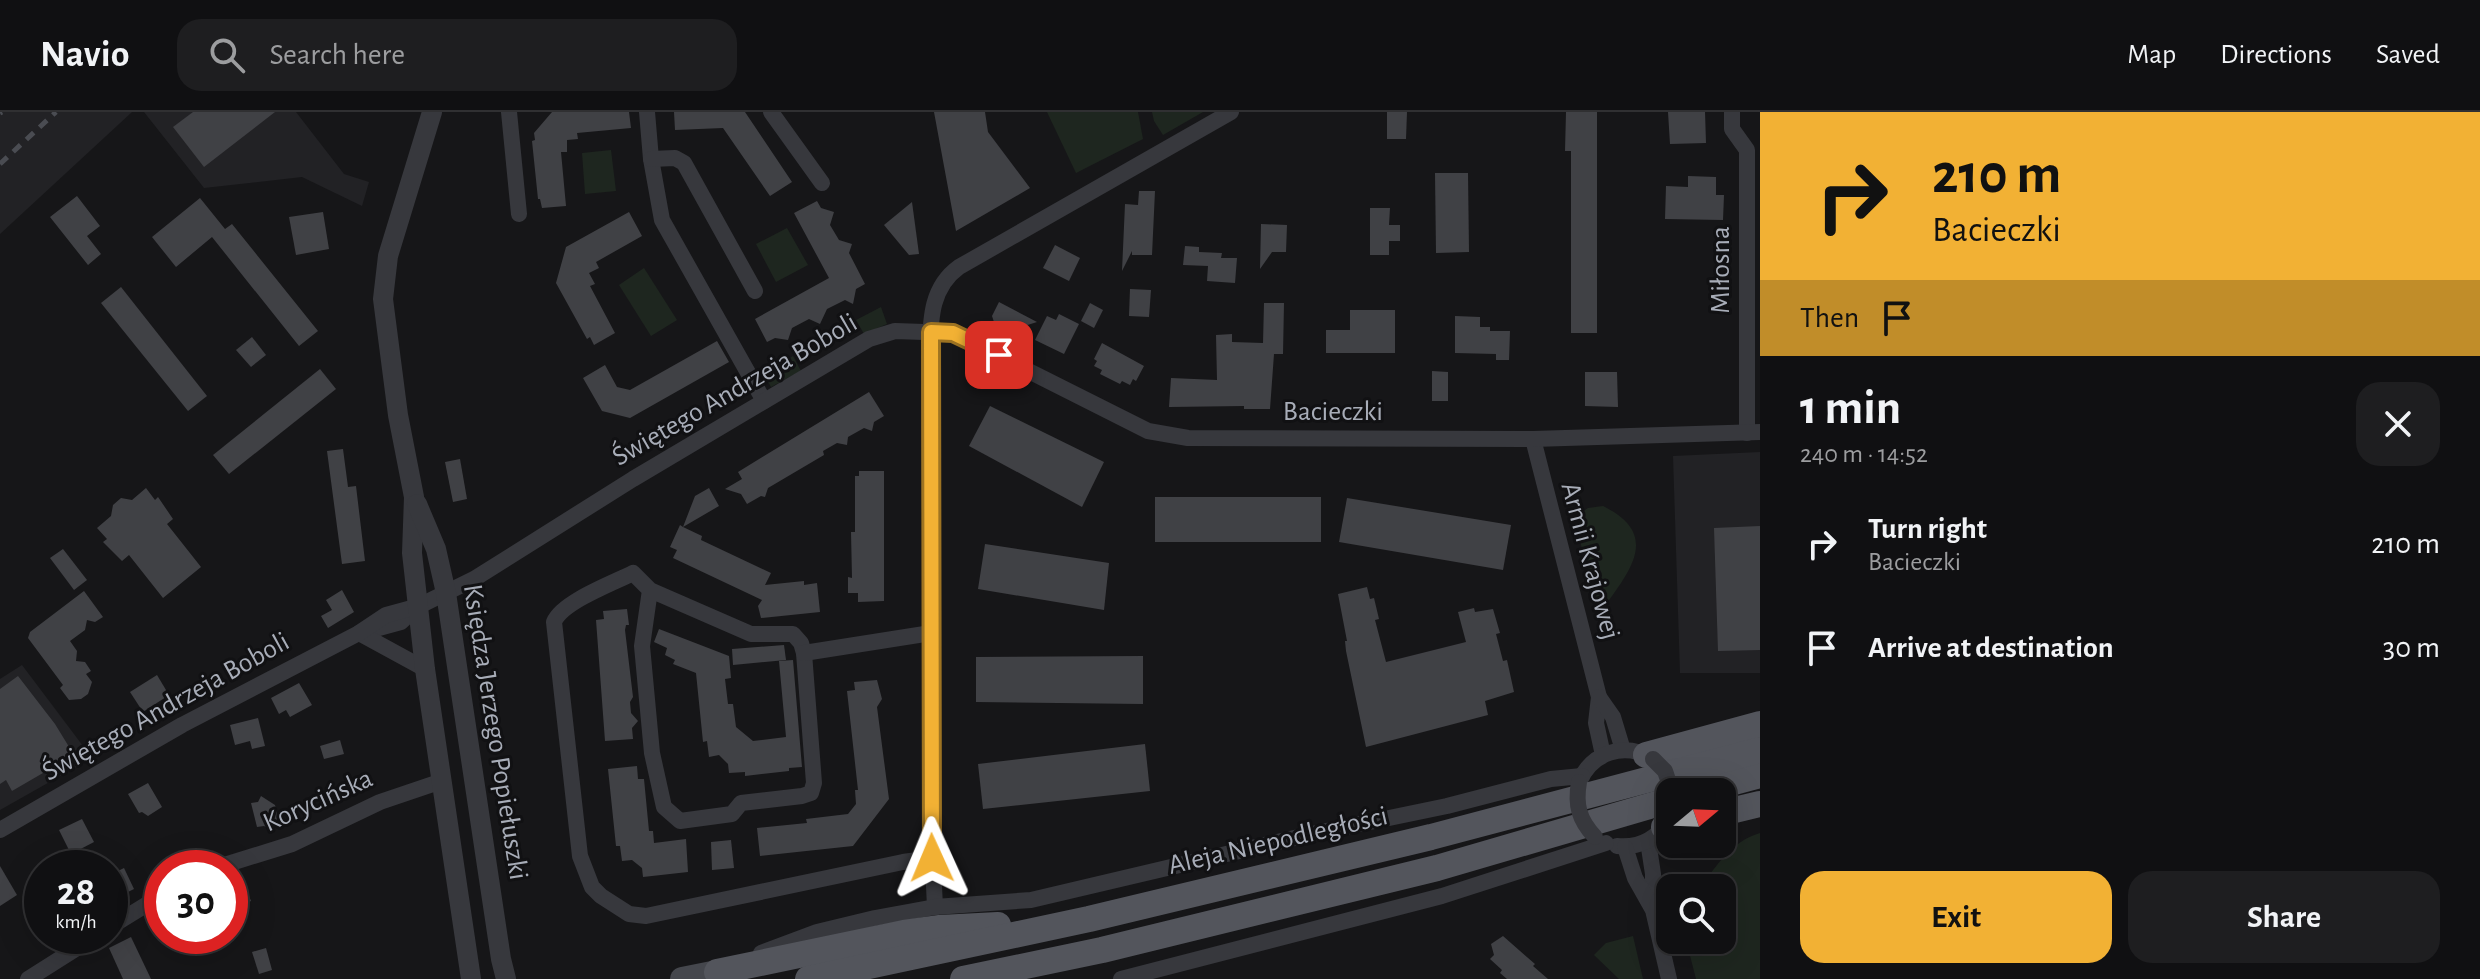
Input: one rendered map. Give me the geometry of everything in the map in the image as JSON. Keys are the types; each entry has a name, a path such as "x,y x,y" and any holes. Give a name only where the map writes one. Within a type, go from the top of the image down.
{"main road":[{"path":"1641,754 1760,724"},
{"name":"Aleja Niepodległości","path":"808,979 1089,919 1431,837 1760,750"},
{"path":"1736,781 1760,775"},
{"path":"963,979 1102,950 1437,868 1656,804"},
{"path":"1736,810 1760,804"},
{"path":"682,979 940,928 1089,919"},
{"path":"1027,979 1102,950"}],"street":[{"name":"Księdza Jerzego Popiełuszki","path":"432,112 388,256 383,299 398,415 414,497 436,549 446,593 506,979"},
{"path":"509,112 519,214"},
{"path":"647,112 651,159 662,220 764,401"},
{"path":"771,112 822,183"},
{"path":"935,907 932,858 931,332 938,288 951,272 1231,112"},
{"name":"Miłosna","path":"1732,112 1732,129 1747,150 1754,432"},
{"path":"651,159 675,158 684,163 755,291"},
{"name":"Świętego Andrzeja Boboli","path":"0,830 182,725 359,633 401,622 419,606 474,579 869,339 895,331 931,332"},
{"name":"Bacieczki","path":"931,332 953,333 974,342 1148,431 1188,438 1533,439 1754,432"},
{"name":"Armii Krajowej","path":"1533,439 1599,697 1641,754 1665,771 1667,778"},
{"name":"Księdza Jerzego Popiełuszki","path":"414,497 412,553 425,669 471,979"},
{"path":"650,590 642,646 652,753 664,807 680,821 732,814 741,803 811,793 814,783 804,653 801,643 793,634 751,634 650,590 633,573 569,606 556,616 554,622 580,856 592,887 601,896 629,914 646,916 932,858"},
{"path":"359,633 425,669"},
{"path":"804,653 931,633"},
{"name":"Armii Krajowej","path":"1599,697 1596,723 1603,755"},
{"path":"1641,754 1603,755 1587,768 1577,797 1579,812 1585,826 1601,840 1625,847 1656,830"},
{"path":"717,972 817,932 935,907 1031,900 1307,835 1447,806 1551,779 1581,779"},
{"name":"Korycińska","path":"248,858 292,844 380,802 442,781"},
{"path":"1121,979 1442,896 1601,840"},
{"path":"1625,847 1635,878 1653,910"},
{"path":"1657,858 1653,874 1653,910 1669,979"},
{"path":"28,979 68,954"}],"shaded area":[{"path":"0,112 132,112 0,234"},
{"path":"144,112 296,112 344,174 369,182 362,206 302,177 204,188"},
{"path":"1047,112 1138,112 1143,139 1076,173"},
{"path":"1152,112 1203,112 1163,135"},
{"path":"611,150 616,191 585,194 582,153"},
{"path":"787,228 808,265 776,282 756,244"},
{"path":"644,268 677,320 651,336 619,285"},
{"path":"881,307 887,324 864,334 856,320"},
{"path":"793,356 801,371 771,387 763,373"},
{"path":"1760,452 1760,673 1680,673 1673,456"},
{"path":"1603,506 1632,530 1636,543 1629,570 1599,614 1574,518 1588,508"},
{"path":"22,665 92,758 0,810 0,679"},
{"path":"1760,833 1760,979 1696,979 1690,954 1736,954 1736,874 1711,874 1724,858 1736,858 1736,846"},
{"path":"1633,936 1643,979 1619,979 1594,955 1606,943"}],"building":[{"path":"193,112 275,112 204,167 173,127"},
{"path":"552,112 629,112 631,128 577,133 578,139 567,140 567,152 561,152 566,206 542,208 538,199 532,141 535,140 534,133"},
{"path":"674,112 745,112 792,182 770,196 723,128 675,130"},
{"path":"934,112 985,112 988,132 1030,188 956,231"},
{"path":"1387,112 1407,112 1406,139 1387,139"},
{"path":"1566,112 1597,112 1597,333 1571,333 1571,151 1565,151"},
{"path":"1668,112 1705,112 1706,143 1670,144"},
{"path":"1435,173 1468,173 1469,252 1436,253"},
{"path":"1688,176 1716,177 1716,195 1724,195 1723,220 1665,219 1666,186 1688,187"},
{"path":"1139,191 1155,191 1152,255 1132,255 1132,251 1122,271 1125,204 1138,205"},
{"path":"77,196 100,226 87,236 101,254 88,265 50,217"},
{"path":"200,198 225,229 232,224 318,331 299,346 212,237 176,267 152,237"},
{"path":"817,201 821,208 834,212 830,225 839,240 852,244 849,253 865,284 856,289 853,304 845,300 827,309 820,324 809,319 792,328 788,340 775,338 767,342 755,319 829,278 794,213"},
{"path":"912,202 919,254 909,255 884,225"},
{"path":"1370,208 1390,208 1389,225 1400,225 1400,241 1389,241 1389,255 1370,255"},
{"path":"323,212 329,249 296,255 289,217"},
{"path":"629,212 642,236 596,262 599,268 589,273 595,284 590,286 615,333 594,345 590,337 587,339 556,283 566,247"},
{"path":"1261,224 1287,225 1286,252 1272,252 1260,269"},
{"path":"1055,245 1080,258 1069,281 1043,268"},
{"path":"1185,246 1199,247 1199,252 1222,253 1221,258 1237,258 1235,283 1207,281 1208,266 1183,265"},
{"path":"121,287 207,396 188,411 101,303"},
{"path":"1130,289 1151,290 1149,317 1129,316"},
{"path":"999,302 1037,322 1003,333 997,331 992,316"},
{"path":"1090,303 1103,310 1094,328 1081,321"},
{"path":"1264,303 1284,303 1283,354 1274,354 1270,409 1244,409 1244,406 1169,407 1171,378 1217,380 1216,335 1232,334 1232,342 1263,343"},
{"path":"1350,310 1395,310 1395,353 1326,353 1326,330 1350,330"},
{"path":"1059,314 1079,324 1064,354 1035,340 1047,316 1056,320"},
{"path":"1455,316 1480,317 1480,327 1490,327 1490,331 1510,331 1509,360 1496,360 1496,354 1455,353"},
{"path":"252,337 266,355 251,367 236,350"},
{"path":"717,341 729,362 630,418 602,411 583,378 605,365 617,387 630,390"},
{"path":"1102,343 1144,366 1136,381 1133,379 1130,385 1122,381 1120,384 1100,374 1102,370 1094,366 1097,361 1094,359"},
{"path":"320,369 336,389 229,474 213,455"},
{"path":"1432,371 1448,372 1448,401 1432,401"},
{"path":"1585,372 1617,372 1618,407 1585,406"},
{"path":"869,392 884,416 874,422 872,431 864,428 848,437 847,445 837,443 823,451 824,455 768,488 765,497 747,504 741,494 725,489 742,479 738,472"},
{"path":"990,406 1104,462 1082,507 969,446"},
{"path":"343,449 348,487 356,486 365,561 342,564 327,451"},
{"path":"460,459 467,499 453,502 445,462"},
{"path":"859,471 884,471 884,601 858,602 858,593 848,593 848,577 852,578 851,532 855,532 855,476 859,476"},
{"path":"146,488 155,500 158,497 173,519 167,524 201,567 163,598 129,555 122,561 103,542 107,539 97,528 111,516 113,505 121,498 132,500"},
{"path":"709,488 719,506 683,527 695,496"},
{"path":"1155,497 1321,497 1321,542 1155,542"},
{"path":"1347,498 1511,525 1503,570 1339,542"},
{"path":"680,525 702,536 701,540 771,573 765,585 804,581 804,585 817,583 820,612 761,618 758,606 762,600 673,558 677,550 670,547"},
{"path":"1760,526 1760,650 1718,651 1714,528"},
{"path":"985,544 1109,563 1104,610 978,589"},
{"path":"63,549 87,580 74,590 50,558"},
{"path":"1367,587 1370,599 1374,598 1379,619 1375,620 1386,662 1466,642 1458,612 1474,608 1475,612 1493,609 1500,633 1496,634 1503,661 1507,660 1514,692 1485,701 1488,715 1366,747 1338,594"},
{"path":"342,590 354,612 328,628 321,616 332,610 326,600"},
{"path":"84,591 103,617 95,622 87,620 85,630 70,641 77,651 76,661 85,662 91,671 86,674 92,682 88,694 81,699 69,700 60,688 63,685 28,638 30,632"},
{"path":"627,609 629,625 625,630 633,697 631,713 638,721 632,728 633,739 605,741 596,620 604,619 603,611"},
{"path":"659,629 729,656 731,678 725,679 728,704 733,704 736,727 753,741 786,737 779,661 793,660 802,767 745,776 745,772 729,773 728,764 719,755 709,757 707,741 703,742 696,673 673,664 675,660 665,655 667,648 654,642"},
{"path":"784,645 786,660 733,665 732,649"},
{"path":"1143,656 1143,704 976,702 976,657"},
{"path":"157,675 169,695 143,712 130,692"},
{"path":"18,676 55,724 74,755 12,791 6,780 0,784 0,689"},
{"path":"877,680 882,699 877,707 889,799 853,846 760,856 757,828 807,823 806,819 848,814 856,804 855,790 858,790 847,691 855,690 854,682"},
{"path":"299,683 312,705 290,717 286,710 279,714 271,698"},
{"path":"258,718 265,746 252,749 250,741 235,745 230,725"},
{"path":"340,740 344,754 324,759 320,746"},
{"path":"1145,744 1150,791 983,809 978,764"},
{"path":"637,766 638,779 644,779 649,831 653,831 654,843 686,839 688,872 643,877 642,868 632,860 622,861 620,846 616,846 608,769"},
{"path":"148,783 162,807 148,816 139,813 128,794"},
{"path":"261,796 275,805 279,822 273,823 270,829 257,827 251,803 258,802"},
{"path":"82,819 94,842 79,850 69,850 59,830"},
{"path":"731,840 734,868 712,870 711,842"},
{"path":"0,866 17,895 0,906"},
{"path":"128,876 134,889 128,892"},
{"path":"1503,936 1548,979 1507,979 1500,973 1502,970 1490,959 1494,955 1491,944"},
{"path":"131,937 151,979 123,979 112,954 128,954 128,938"},
{"path":"266,948 272,970 259,974 252,952"}],"railway":[{"path":"0,164 56,112"}],"route":[{"path":"932,858 931,332 953,333 999,355"}]}
